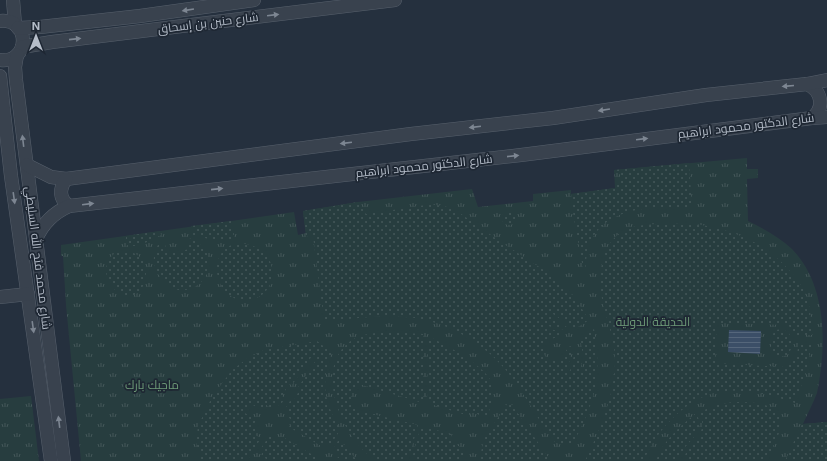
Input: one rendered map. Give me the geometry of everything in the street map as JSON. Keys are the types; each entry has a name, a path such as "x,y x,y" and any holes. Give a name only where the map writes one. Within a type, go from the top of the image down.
{"street":[{"path":"13,0 16,26"},
{"name":"شارع حنين بن إسحاق","path":"0,21 8,22 16,26 40,27 140,16 254,0"},
{"name":"شارع حنين بن إسحاق","path":"0,60 10,59 19,51 52,42 395,0"},
{"name":"شارع محمد فتح الله السليطي","path":"16,26 22,33 23,40 19,51 16,80 64,461"},
{"name":"شارع محمد فتح الله السليطي","path":"0,76 5,177 28,294 51,461"},
{"path":"26,165 51,177 66,179 396,136 553,118 706,95 807,84 827,80"},
{"path":"807,84 815,89 821,102 818,111 812,118"},
{"name":"شارع الدكتور محمود ابراهيم","path":"36,239 49,218 62,209 70,206 521,155 827,117"},
{"path":"66,179 61,188 61,194 65,203 70,206"},
{"path":"0,297 28,294"}],"green space":[{"name":"الحديقة الدولية","path":"747,158 747,169 758,169 758,178 747,179 748,221 782,241 792,249 804,264 812,280 818,298 823,336 820,375 817,393 803,424 827,422 827,461 81,461 61,245 294,212 298,235 306,233 303,211 358,202 472,189 478,207 533,201 533,194 571,190 571,194 615,188 614,170"},
{"path":"689,163 692,208 664,207 634,210 608,221 598,231 590,243 584,274 571,194 615,188 615,183 621,183 620,173 615,173 614,170"},
{"path":"358,202 366,214 426,205 438,205 453,209 556,278 575,298 589,320 575,329 550,312 549,314 568,328 566,330 543,325 543,327 565,333 565,335 547,342 544,345 543,352 547,358 553,361 561,358 570,346 573,348 567,370 570,371 576,347 578,347 582,367 585,367 580,337 594,329 597,353 596,385 590,407 574,441 565,445 555,442 505,369 484,349 459,333 432,322 404,317 374,317 324,321 313,236 306,237 303,211"},
{"path":"509,211 514,213 516,218 514,223 509,225 504,223 502,218 504,213"},
{"path":"231,221 235,239 209,239 193,235 191,226"},
{"path":"685,223 714,227 728,231 755,243 779,259 802,287 808,303 812,335 796,335 790,327 786,325 717,323 715,363 782,367 787,366 797,355 798,343 812,343 806,373 795,403 744,391 713,393 700,398 676,415 657,437 644,461 585,461 606,412 614,373 614,345 601,292 600,281 603,258 614,238 622,231 633,227 652,224"},
{"path":"160,231 161,235 140,245 126,245 126,236"},
{"path":"193,238 205,250 209,262 207,273 201,283 191,289 180,290 168,286 158,274 155,267 154,256 156,248 158,245 165,243 166,251 178,252 189,249 189,239"},
{"path":"238,243 251,245 262,251 270,260 272,267 271,283 263,294 251,300 239,300 229,295 222,287 218,277 217,266 220,256 227,248"},
{"path":"121,251 133,253 141,259 145,267 146,277 143,286 138,292 130,296 121,294 115,290 108,280 106,271 106,266 110,258"},
{"path":"775,330 785,331 791,337 792,346 787,355 779,357 774,356 771,353 771,338"},
{"path":"388,332 423,334 423,403 362,385 354,390 351,401 360,411 418,425 408,461 377,460 365,452 356,442 342,418 333,390 335,362 341,350 352,340 360,336"},
{"path":"428,336 472,361 487,375 491,381 492,398 490,409 486,417 482,417 473,411 469,416 427,403"},
{"path":"317,341 332,353 326,373 326,392 331,411 341,429 331,444 326,443 325,445 323,444 321,446 289,427 293,421 288,417 291,412 285,409 290,401 293,402 299,391 297,389 316,360 312,356 292,385 289,384 282,396 285,398 280,406 275,403 271,408 266,405 262,410 251,404 245,413 256,420 253,426 259,430 255,435 261,438 247,461 201,461 196,442 198,426 212,397 232,370 248,358 264,350"},
{"path":"31,396 39,461 0,461 0,399"},
{"path":"509,401 551,461 476,461 481,452 484,439"},
{"path":"733,402 757,403 772,408 778,413 780,429 767,461 685,461 688,448 702,429 700,412 715,405"},
{"path":"696,413 699,421 699,428 697,433 685,448 681,461 656,461 659,453 668,440"},
{"path":"827,422 827,461 785,461 802,424"},
{"path":"421,426 451,434 454,443 463,449 463,454 459,461 411,461"},
{"path":"270,435 280,441 283,437 321,460 270,461 261,456 262,453 259,451"},
{"path":"339,439 356,461 344,461 337,457 337,451 334,448"}],"water":[{"path":"729,330 761,331 760,354 728,352"}],"park label":[{"name":"ماجيك بارك","path":"152,385"}]}
